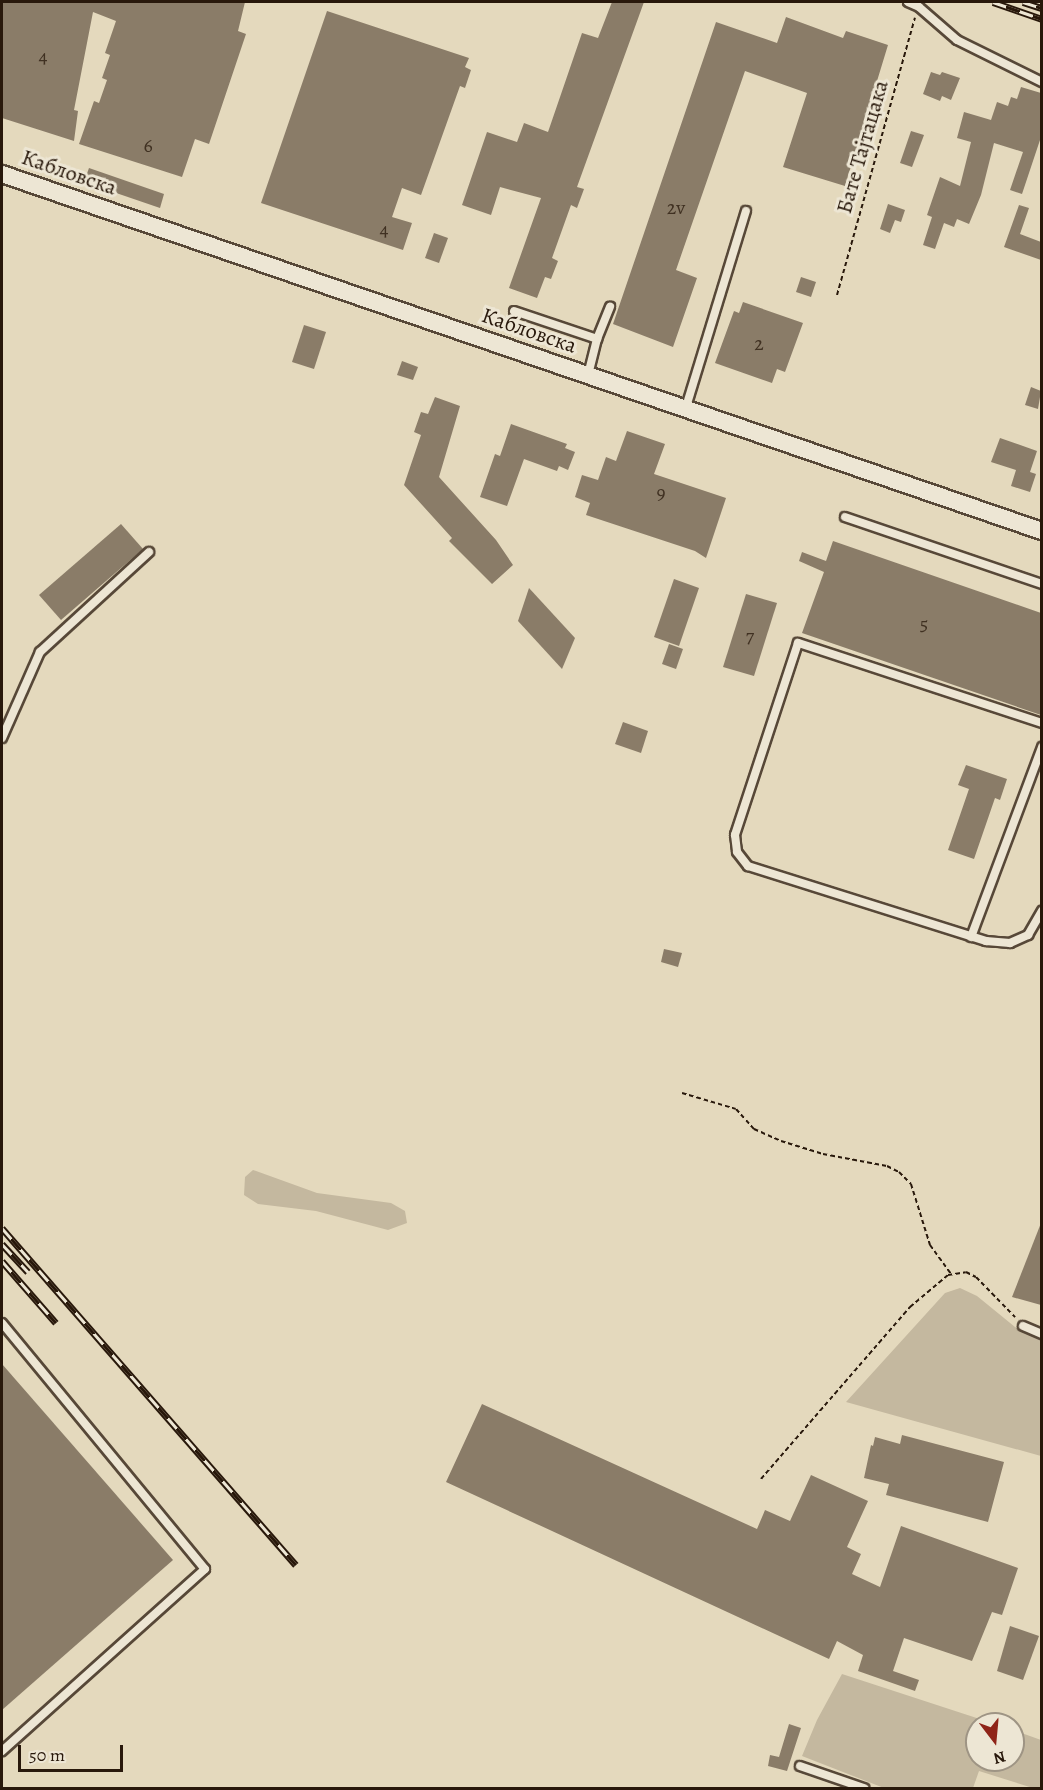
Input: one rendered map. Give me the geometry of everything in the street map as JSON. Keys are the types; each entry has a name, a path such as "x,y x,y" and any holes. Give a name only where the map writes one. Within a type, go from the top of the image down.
{"street":[{"name":"Кабловска","path":"2,174 686,407 1041,531"}],"lane":[{"path":"908,2 919,7 957,40 1041,82"},
{"path":"686,407 746,211"},
{"path":"588,375 597,339 610,306"},
{"path":"514,311 597,339"},
{"path":"845,517 1041,584"},
{"path":"2,738 40,652 149,552"},
{"path":"1041,723 798,643 735,835 737,852 748,866 986,941 1010,943 1028,935 1041,911"},
{"path":"971,937 1041,747"},
{"path":"2,1323 205,1569 2,1751"},
{"path":"1023,1326 1041,1334"},
{"path":"800,1766 864,1788"}],"path":[{"name":"Бате Тајтацака","path":"837,295 919,7"},
{"path":"682,1093 736,1109 754,1129 781,1141 823,1154 887,1166 899,1172 911,1184 930,1245 951,1274"},
{"path":"761,1479 910,1307 935,1284 951,1274 966,1272 976,1277 1023,1326"}],"shaded area":[{"path":"253,1170 317,1193 391,1203 405,1211 407,1223 388,1230 316,1211 258,1204 244,1195 245,1177"},
{"path":"960,1288 977,1296 1015,1327 1041,1341 1041,1456 846,1402 945,1293"},
{"path":"842,1674 965,1714 965,1772 979,1772 973,1788 884,1788 802,1756 817,1720"},
{"path":"1025,1734 1041,1740 1041,1788 1033,1788 982,1772 1025,1772"}],"building":[{"path":"2,2 245,2 238,31 246,34 209,144 195,139 182,177 79,144 94,101 99,103 107,80 102,78 110,55 105,53 116,21 93,12 74,110 78,111 74,141 2,118"},
{"path":"612,2 644,2 577,187 584,189 577,208 571,205 552,258 558,261 551,279 545,277 537,298 509,288 541,198 500,187 491,215 462,205 487,132 517,142 524,123 548,132 582,33 598,38"},
{"path":"327,11 469,58 465,67 471,70 465,88 460,86 421,195 402,188 392,217 412,223 403,250 261,203"},
{"path":"786,17 843,38 846,31 888,45 845,186 783,167 807,93 745,71 676,270 697,278 673,347 613,324 716,22 777,43"},
{"path":"931,72 940,75 942,72 960,78 951,100 942,96 940,101 923,94"},
{"path":"1021,87 1041,93 1041,137 1022,194 1010,190 1023,152 994,143 981,195 969,224 957,219 954,227 944,223 935,249 923,245 932,217 927,215 940,177 960,186 971,142 957,138 964,112 991,120 997,102 1008,106 1011,97 1017,99"},
{"path":"911,131 924,135 912,167 900,163"},
{"path":"89,168 164,194 160,208 84,182"},
{"path":"888,204 905,210 901,222 895,220 890,233 880,229"},
{"path":"1019,205 1029,208 1020,234 1041,242 1041,260 1004,247"},
{"path":"434,233 448,238 439,263 425,258"},
{"path":"801,277 816,282 811,297 796,292"},
{"path":"743,302 803,323 785,372 777,369 772,383 715,363 734,311 739,313"},
{"path":"304,325 326,332 314,369 292,362"},
{"path":"402,361 418,367 413,380 397,375"},
{"path":"1031,387 1041,391 1038,409 1025,405"},
{"path":"435,397 460,406 439,477 496,540 513,565 492,584 449,541 452,538 404,485 421,435 414,432 421,412 428,414"},
{"path":"511,424 567,444 565,448 575,452 568,470 559,466 557,471 524,459 507,506 480,497 495,454 500,456"},
{"path":"627,431 665,444 654,474 726,498 706,558 695,551 586,515 590,503 575,497 582,475 598,480 606,457 616,461"},
{"path":"1000,438 1037,451 1030,472 1036,474 1030,492 1011,486 1016,470 991,462"},
{"path":"121,524 143,549 61,620 39,595"},
{"path":"833,541 1041,613 1041,715 802,633 824,572 799,561 802,552 826,561"},
{"path":"674,579 699,588 679,646 654,637"},
{"path":"529,588 575,638 562,669 518,621"},
{"path":"746,594 777,603 754,676 723,667"},
{"path":"669,644 683,649 676,669 662,664"},
{"path":"623,722 648,731 641,753 615,744"},
{"path":"966,765 1007,779 1000,800 995,798 974,859 948,850 969,789 958,785"},
{"path":"664,949 682,953 678,967 661,962"},
{"path":"1041,1223 1041,1305 1012,1297"},
{"path":"2,1364 173,1560 2,1710"},
{"path":"482,1404 757,1529 765,1510 790,1521 811,1475 868,1501 847,1547 861,1554 852,1574 880,1587 901,1526 1018,1568 1002,1615 992,1612 972,1661 904,1638 893,1671 919,1680 915,1691 858,1671 863,1655 837,1641 829,1659 446,1482"},
{"path":"902,1435 1004,1462 988,1522 886,1495 889,1484 864,1478 875,1437 900,1444"},
{"path":"1010,1626 1039,1636 1023,1680 997,1671"},
{"path":"789,1724 801,1728 787,1771 768,1766 770,1755 779,1757"}],"railway":[{"path":"993,2 1042,19"},
{"path":"1023,2 1042,8"},
{"path":"2,1228 296,1565"},
{"path":"2,1244 28,1272"},
{"path":"2,1261 56,1323"}]}
